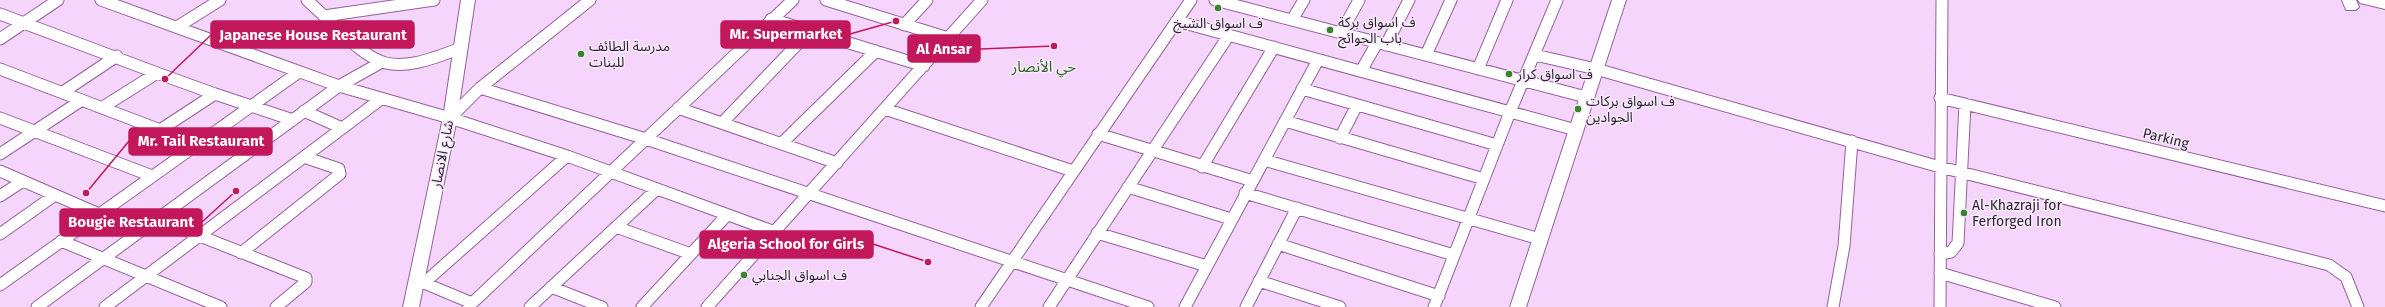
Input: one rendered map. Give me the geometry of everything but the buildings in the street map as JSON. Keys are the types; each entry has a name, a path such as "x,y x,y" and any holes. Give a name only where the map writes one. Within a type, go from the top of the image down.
{"main road":[{"path":"2365,0 2385,4"}],"street":[{"path":"0,39 58,0"},
{"path":"101,0 339,86 450,118 567,156 775,232"},
{"path":"177,27 220,0"},
{"path":"307,0 357,48 380,63 413,65 461,48"},
{"path":"324,16 434,0"},
{"name":"شارع الانصار","path":"411,307 420,284 450,118 468,0"},
{"path":"450,118 480,88 590,0"},
{"path":"567,156 420,284 470,305 771,19 793,0"},
{"path":"826,0 948,38"},
{"path":"904,25 927,0"},
{"path":"708,307 982,0"},
{"path":"981,307 1011,261 1191,0"},
{"path":"1214,0 1252,4 1292,20 1586,97"},
{"path":"1292,20 1304,0"},
{"path":"1341,33 1359,0"},
{"path":"1361,71 1381,44 1409,0"},
{"path":"1426,55 1451,0"},
{"path":"1478,69 1507,0"},
{"path":"1278,244 1437,302 1510,112 1557,0"},
{"path":"1518,307 1619,0"},
{"path":"1940,307 1940,98 1942,0"},
{"path":"0,14 117,56 157,73 215,94 293,120"},
{"path":"771,19 924,66"},
{"path":"1177,20 1576,130"},
{"path":"723,122 810,31"},
{"path":"1048,307 1229,35"},
{"path":"1202,167 1274,47"},
{"path":"782,143 876,51"},
{"path":"1535,55 1596,69 1940,167 2329,265 2341,270 2350,278 2358,307"},
{"path":"63,92 117,56"},
{"path":"1185,307 1245,193 1253,181 1318,60"},
{"path":"36,307 339,86 380,63"},
{"path":"0,69 197,144"},
{"path":"0,285 299,72"},
{"path":"103,107 157,73"},
{"path":"480,88 646,139 1148,307"},
{"path":"1302,89 1497,145"},
{"path":"160,130 215,94"},
{"name":"Parking","path":"1940,98 2385,206"},
{"path":"105,307 198,235 380,99"},
{"path":"0,154 82,100"},
{"path":"1940,254 1951,252 1958,243 1965,104"},
{"path":"1340,138 1357,105"},
{"path":"678,108 723,122 837,163"},
{"path":"885,109 1073,171"},
{"path":"304,112 342,128"},
{"path":"0,118 152,176"},
{"path":"1285,121 1484,179"},
{"path":"1098,134 1152,152 1253,181"},
{"path":"1833,307 1839,283 1844,245 1852,141"},
{"path":"241,253 340,174 339,169 304,157"},
{"path":"1264,160 1540,239"},
{"path":"0,171 99,214"},
{"path":"0,196 23,181"},
{"path":"1128,187 1231,219"},
{"path":"530,307 657,189"},
{"path":"1245,193 1454,255"},
{"path":"0,234 55,195"},
{"path":"1246,307 1297,208"},
{"path":"642,307 727,215"},
{"path":"157,219 306,278 306,282 276,307"},
{"path":"616,228 691,254"},
{"path":"1097,233 1207,266"},
{"path":"61,241 221,307"},
{"path":"1940,273 2056,307"},
{"path":"1259,281 1340,307"},
{"path":"551,287 602,307"}],"place":[{"name":"ف اسواق الشيخ","path":"1218,8"},
{"name":"Mr. Supermarket","path":"896,21"},
{"name":"ف اسواق بركة باب الحوائج","path":"1330,30"},
{"name":"Al Ansar","path":"1054,46"},
{"name":"مدرسة الطائف للبنات","path":"581,54"},
{"name":"ف اسواق كرار","path":"1509,74"},
{"name":"Japanese House Restaurant","path":"165,79"},
{"name":"ف اسواق بركات الجوادين","path":"1578,109"},
{"name":"Bougie Restaurant","path":"236,191"},
{"name":"Mr. Tail Restaurant","path":"86,193"},
{"name":"Al-Khazraji for Ferforged Iron","path":"1964,213"},
{"name":"Algeria School for Girls","path":"928,262"},
{"name":"ف اسواق الجنابي","path":"744,275"}],"district":[{"name":"حي الأنصار","path":"1044,67"}]}
